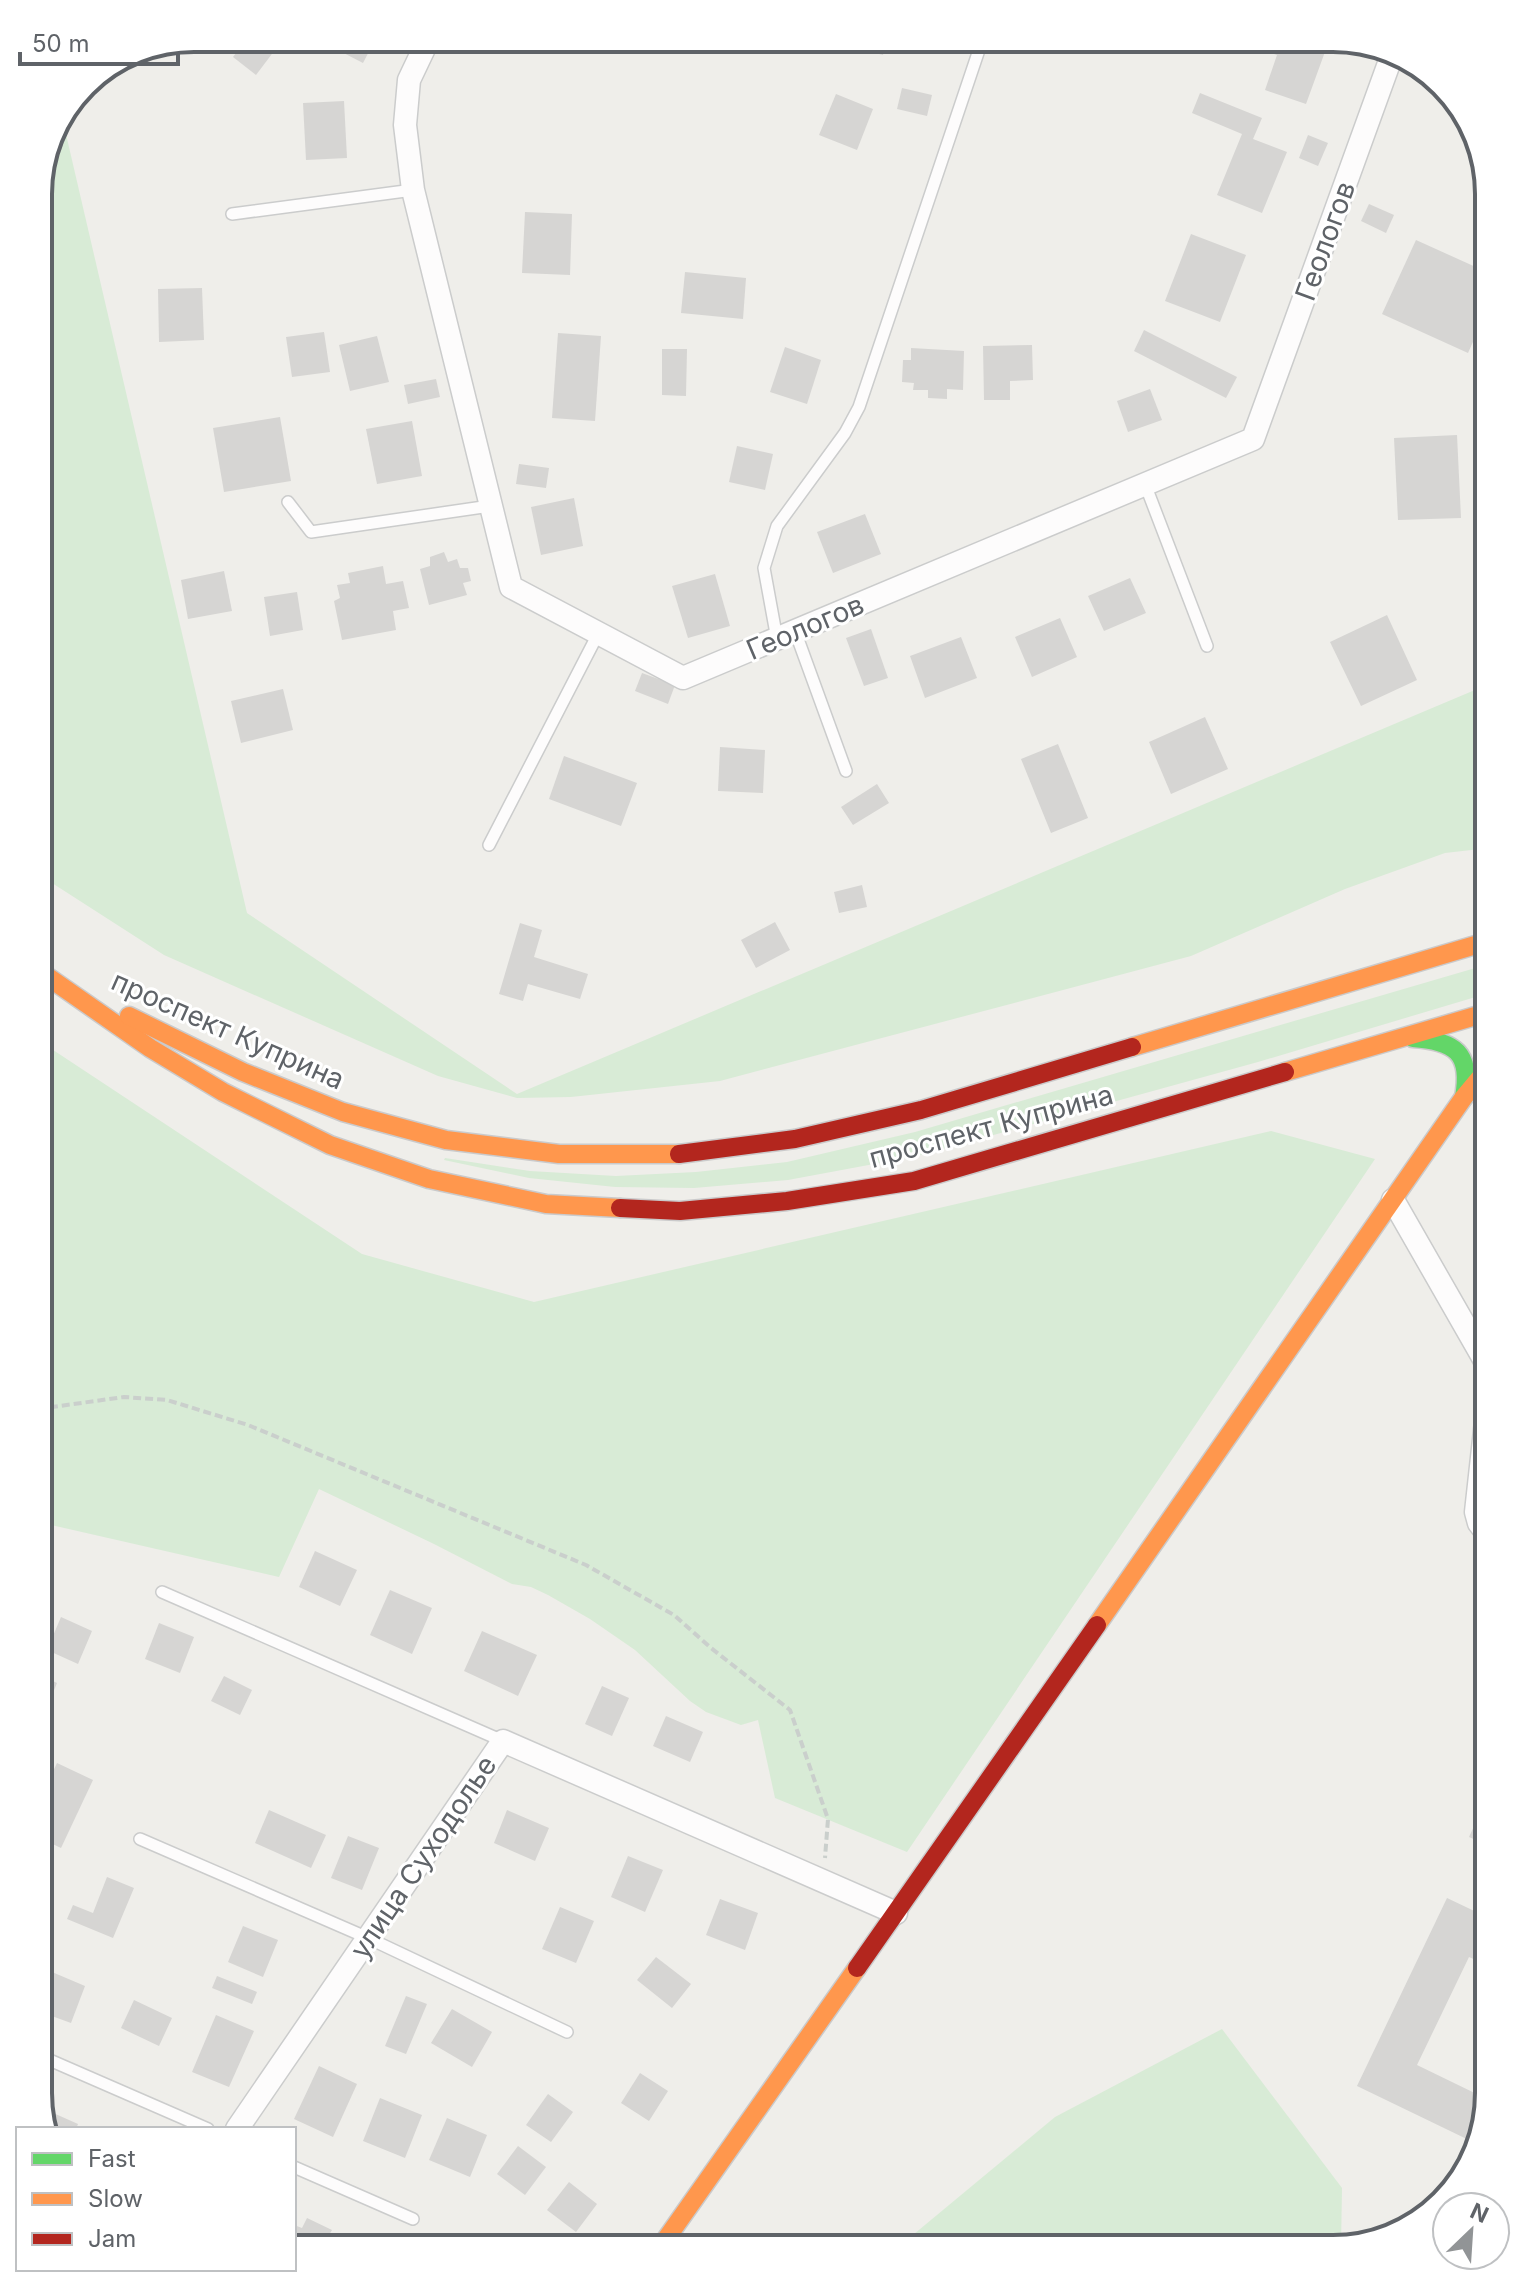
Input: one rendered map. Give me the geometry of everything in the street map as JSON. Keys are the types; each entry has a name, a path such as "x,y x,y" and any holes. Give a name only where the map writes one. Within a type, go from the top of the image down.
{"main road":[{"name":"проспект Куприна","path":"65,987 243,1072 343,1112 446,1140 559,1154 686,1154 795,1139 921,1110 1475,945"},
{"name":"проспект Куприна","path":"52,979 150,1048 211,1085 330,1145 429,1179 546,1204 680,1211 787,1201 914,1181 1475,1016"},
{"path":"1409,1037 1432,1038 1450,1044 1462,1055 1467,1069 1464,1097"},
{"path":"669,2235 1475,1084"}],"street":[{"name":"Геологов","path":"422,52 409,80 405,125 413,190 511,587 683,678 1253,439 1389,64"},
{"path":"1393,1200 1475,1343"},
{"name":"улица Суходолье","path":"238,2127 503,1741 896,1913"}],"lane":[{"path":"846,771 786,635 764,568 777,526 845,433 859,407 978,52"},
{"path":"232,214 413,190"},
{"path":"1145,484 1207,646"},
{"path":"288,502 311,532 490,506"},
{"path":"489,845 598,634"},
{"path":"162,1592 503,1741"},
{"path":"140,1839 368,1938 567,2032"},
{"path":"52,2061 203,2127"},
{"path":"296,2168 413,2219"}],"path":[{"path":"52,1407 124,1397 167,1400 248,1425 586,1565 674,1615 790,1710 828,1819 823,1881"}],"green space":[{"path":"66,134 247,913 517,1094 1475,690 1475,850 1445,853 1345,889 1191,956 720,1081 571,1097 517,1098 438,1076 164,955 52,883 52,185 57,157"},
{"path":"1475,968 1475,997 1258,1062 917,1156 788,1180 694,1188 615,1187 529,1178 444,1160 530,1171 616,1176 696,1172 787,1162 915,1132"},
{"path":"52,1049 362,1254 534,1302 1271,1131 1375,1159 907,1852 775,1798 758,1720 741,1725 706,1712 635,1650 590,1619 548,1595 531,1587 512,1584 319,1489 279,1577 52,1525"},
{"path":"1222,2029 1342,2188 1341,2235 913,2235 1055,2117"}],"building":[{"path":"237,52 273,52 256,75 233,57"},
{"path":"342,52 369,52 363,63"},
{"path":"1325,52 1306,104 1265,90 1277,55 1271,53"},
{"path":"902,88 932,95 927,116 897,109"},
{"path":"1200,93 1262,118 1253,139 1287,152 1262,213 1217,195 1242,134 1192,113"},
{"path":"836,94 873,109 857,150 819,135"},
{"path":"344,101 347,158 306,160 303,103"},
{"path":"1308,135 1328,143 1318,166 1299,158"},
{"path":"1369,204 1394,215 1386,233 1361,221"},
{"path":"525,212 572,214 570,275 522,273"},
{"path":"1191,234 1246,255 1220,322 1165,301"},
{"path":"1416,240 1475,267 1475,337 1468,353 1382,314"},
{"path":"685,272 746,278 743,319 681,313"},
{"path":"202,288 204,340 159,342 158,289"},
{"path":"1144,330 1237,377 1226,398 1134,351"},
{"path":"324,332 330,372 292,377 286,337"},
{"path":"558,333 601,336 595,421 552,418"},
{"path":"377,336 389,382 350,391 339,345"},
{"path":"1032,345 1033,380 1010,381 1010,400 984,400 983,346"},
{"path":"785,347 821,360 807,404 770,392"},
{"path":"911,348 964,351 963,390 947,389 947,399 928,398 928,390 913,390 914,383 902,382 903,360 911,360"},
{"path":"662,349 687,349 686,396 662,395"},
{"path":"436,379 440,397 408,404 404,385"},
{"path":"1150,389 1162,420 1128,432 1117,401"},
{"path":"280,417 291,481 224,492 213,428"},
{"path":"412,421 422,476 377,484 366,429"},
{"path":"1457,435 1461,518 1398,520 1394,438"},
{"path":"737,446 773,454 765,490 729,482"},
{"path":"519,464 549,468 546,488 516,484"},
{"path":"574,498 583,546 541,555 531,507"},
{"path":"865,514 881,554 833,573 817,532"},
{"path":"444,552 448,562 457,559 460,568 468,568 471,581 463,583 467,595 429,605 420,569 430,566 430,557"},
{"path":"383,566 386,584 403,581 409,608 393,611 396,630 342,640 334,601 340,598 337,585 350,583 348,573"},
{"path":"224,571 232,611 188,619 181,580"},
{"path":"715,574 730,626 688,638 672,586"},
{"path":"1130,578 1146,613 1104,631 1088,596"},
{"path":"297,592 303,630 270,636 264,597"},
{"path":"1387,615 1417,680 1361,706 1330,642"},
{"path":"1060,618 1077,657 1032,677 1015,637"},
{"path":"871,629 888,678 864,686 846,638"},
{"path":"961,637 977,678 925,698 910,656"},
{"path":"642,673 675,685 668,704 635,691"},
{"path":"283,689 293,730 241,743 231,701"},
{"path":"1205,717 1228,769 1171,794 1149,742"},
{"path":"1058,744 1088,818 1051,833 1021,759"},
{"path":"720,747 765,750 763,793 718,791"},
{"path":"564,756 637,783 621,826 549,799"},
{"path":"877,784 889,803 853,825 841,807"},
{"path":"862,885 867,907 839,913 834,892"},
{"path":"775,922 790,950 756,968 741,940"},
{"path":"520,923 542,930 534,957 588,974 580,999 528,984 523,1001 499,994"},
{"path":"315,1551 357,1570 340,1606 299,1587"},
{"path":"390,1590 432,1608 412,1654 370,1635"},
{"path":"61,1617 92,1631 78,1664 52,1652 52,1638"},
{"path":"159,1623 194,1637 180,1673 145,1659"},
{"path":"482,1631 537,1655 518,1696 464,1671"},
{"path":"224,1676 252,1690 240,1715 211,1701"},
{"path":"602,1686 629,1698 612,1736 585,1724"},
{"path":"666,1716 703,1732 690,1762 653,1746"},
{"path":"57,1763 93,1780 61,1848 52,1844 52,1774"},
{"path":"269,1810 326,1835 311,1868 255,1843"},
{"path":"507,1810 549,1828 535,1861 494,1843"},
{"path":"1475,1824 1475,1840 1469,1837"},
{"path":"348,1836 379,1848 362,1890 331,1878"},
{"path":"628,1856 663,1870 645,1912 611,1897"},
{"path":"107,1877 134,1888 113,1938 67,1919 73,1905 93,1913"},
{"path":"1447,1898 1475,1911 1475,1960 1469,1957 1417,2065 1475,2093 1467,2139 1357,2086"},
{"path":"720,1899 758,1913 745,1950 706,1935"},
{"path":"560,1907 594,1921 576,1963 542,1949"},
{"path":"243,1926 278,1940 263,1977 228,1962"},
{"path":"656,1957 691,1984 672,2008 637,1980"},
{"path":"52,1972 85,1986 71,2023 52,2016"},
{"path":"217,1976 257,1992 252,2004 212,1988"},
{"path":"406,1996 427,2004 406,2054 385,2046"},
{"path":"134,2000 172,2018 159,2046 121,2028"},
{"path":"452,2009 492,2032 472,2067 431,2043"},
{"path":"216,2015 254,2031 229,2087 192,2072"},
{"path":"319,2066 357,2084 333,2137 294,2119"},
{"path":"640,2073 668,2091 649,2121 621,2103"},
{"path":"548,2094 573,2112 551,2142 526,2125"},
{"path":"380,2098 422,2115 405,2158 363,2141"},
{"path":"53,2113 78,2124 77,2127 56,2127"},
{"path":"447,2118 487,2135 470,2177 429,2160"},
{"path":"518,2146 546,2167 525,2195 497,2174"},
{"path":"569,2182 597,2204 576,2232 547,2210"},
{"path":"307,2218 332,2230 329,2235 296,2235 296,2226 302,2228"}],"traffic: fast":[{"path":"1413,1038 1440,1042 1457,1052 1465,1070 1464,1097"}],"traffic: slow":[{"path":"1132,1047 1475,945"},
{"path":"52,980 150,1048 223,1092 330,1145 429,1179 546,1204 620,1208"},
{"path":"129,1016 243,1072 343,1112 446,1140 559,1154 679,1154"},
{"path":"1285,1072 1475,1016"},
{"path":"1097,1625 1475,1084"},
{"path":"669,2235 857,1968"}],"traffic: jam":[{"path":"679,1154 795,1139 921,1110 1132,1047"},
{"path":"620,1208 680,1211 787,1201 914,1181 1285,1072"},
{"path":"857,1968 1097,1625"}]}
